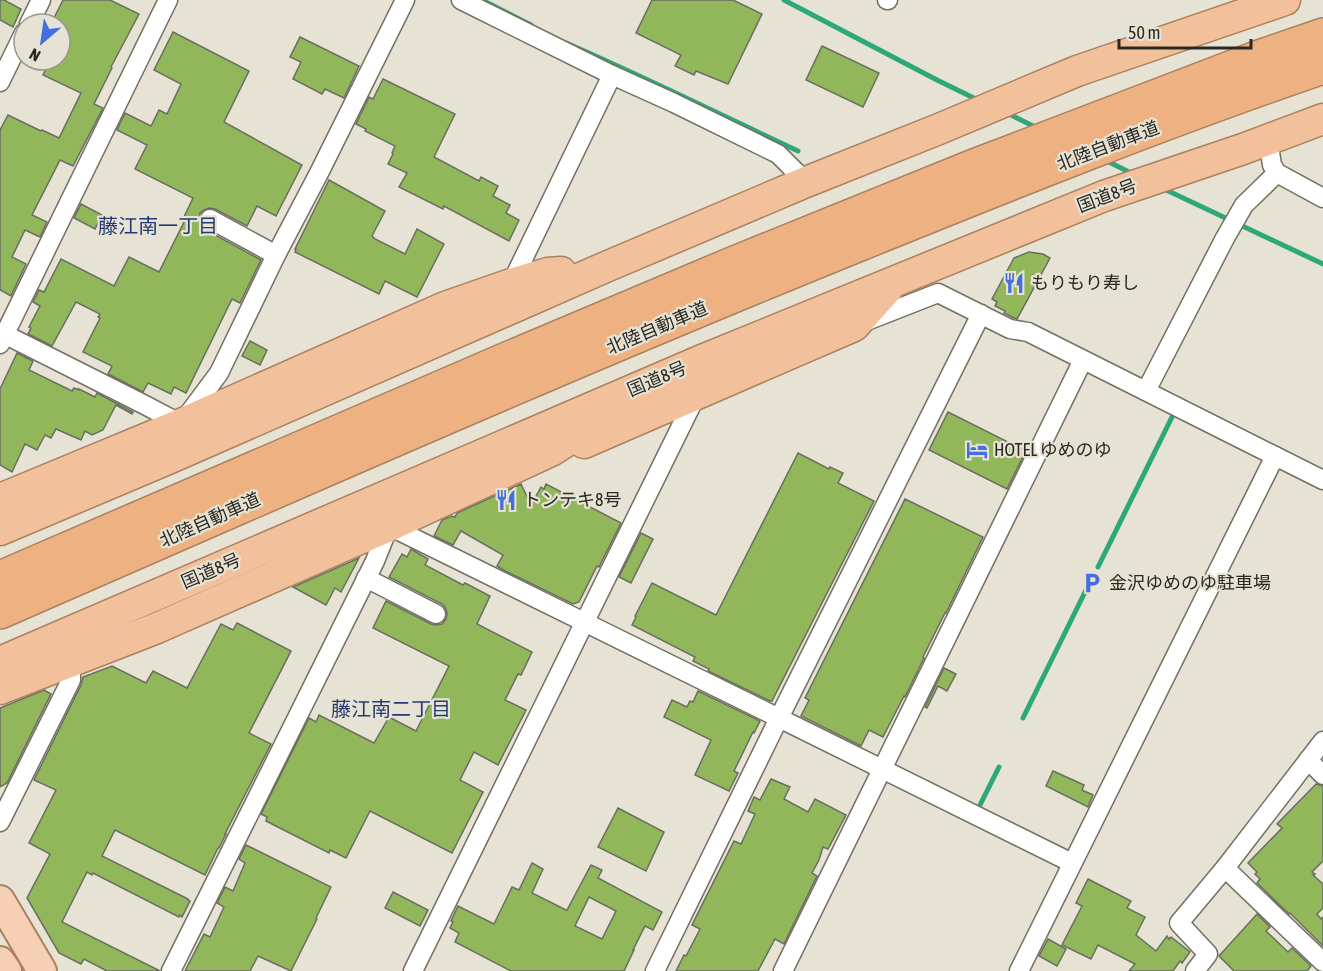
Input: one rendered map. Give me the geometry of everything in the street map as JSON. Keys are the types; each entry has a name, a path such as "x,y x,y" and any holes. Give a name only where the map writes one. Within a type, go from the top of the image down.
{"highway":[{"path":"0,530 806,182 1077,71 1285,0"},
{"name":"北陸自動車道","path":"0,578 732,264 974,166 1259,57 1323,35"},
{"name":"北陸自動車道","path":"0,612 741,292 988,192 1266,86 1323,67"},
{"name":"国道8号","path":"0,662 702,360 1104,196 1323,119"},
{"path":"0,499 181,424 445,307 548,273 608,266"},
{"path":"551,451 583,443 854,326 894,282"},
{"path":"0,689 157,628 390,526 551,451 580,431 702,360"}],"main road":[{"path":"0,900 42,971"},
{"path":"0,961 7,971"}],"street":[{"path":"168,0 2,337 181,424 219,373 405,0"},
{"path":"463,0 612,75 778,154 806,182"},
{"path":"0,82 7,50"},
{"path":"511,284 612,75"},
{"path":"1255,144 1277,173 1323,198"},
{"path":"1146,391 1244,205 1277,173"},
{"path":"210,219 276,255"},
{"path":"854,326 938,293 1010,329 1028,332 1323,480"},
{"path":"655,971 981,314"},
{"path":"783,971 1083,360"},
{"path":"413,971 693,404 690,396"},
{"path":"1019,971 1275,456"},
{"path":"171,971 390,526 1072,863"},
{"path":"366,578 436,614"},
{"path":"0,822 70,680 71,675 67,664"},
{"path":"1195,971 1208,954 1179,923 1225,868 1323,741"},
{"path":"1308,760 1323,775"},
{"path":"1225,868 1323,962"}],"building":[{"path":"0,0 21,9 20,12 12,12 12,26 0,20"},
{"path":"63,0 110,0 139,14 94,104 103,108 73,166 60,160 32,215 47,222 40,237 25,230 12,257 26,264 11,296 0,290 0,130 8,115 59,138 81,93 43,75 44,72 72,72 72,12 57,12"},
{"path":"652,0 733,0 762,14 728,84 696,71 694,75 675,66 681,55 636,33"},
{"path":"173,32 249,71 224,122 302,165 276,216 257,206 247,226 215,209 209,208 200,213 199,220 204,229 261,260 240,303 232,299 186,393 174,387 171,394 148,383 143,392 108,374 112,366 83,352 100,314 76,302 52,346 28,334 31,328 29,327 40,306 33,302 39,290 44,292 61,259 114,286 129,257 159,272 186,218 184,217 193,198 135,169 147,145 117,130 125,113 151,126 159,110 167,114 181,84 154,70"},
{"path":"300,37 359,66 344,98 325,89 322,94 293,79 301,62 290,57"},
{"path":"822,46 879,73 863,107 806,80"},
{"path":"383,79 455,114 434,157 479,181 481,177 498,186 493,196 510,205 506,213 519,220 509,241 444,206 443,209 399,187 407,173 388,164 395,146 356,124 369,97 373,99"},
{"path":"329,180 385,211 372,236 375,239 405,254 417,229 444,244 417,297 385,281 379,294 295,252"},
{"path":"81,204 102,215 95,229 74,218"},
{"path":"1029,252 1043,254 1050,258 1017,319 995,306 997,302 992,299 1014,258"},
{"path":"250,341 267,350 260,365 242,356"},
{"path":"17,353 33,361 29,370 72,391 74,388 79,389 95,397 97,393 133,412 132,414 116,405 103,430 92,435 85,431 81,440 56,429 51,438 45,435 37,450 25,444 12,472 0,465 0,389"},
{"path":"948,412 1026,451 1007,489 929,450"},
{"path":"798,453 829,469 830,467 843,473 838,483 874,501 770,701 708,671 709,669 693,661 695,657 632,625 652,583 716,615"},
{"path":"521,484 531,505 541,487 544,489 546,484 621,523 579,602 573,604 505,571 497,566 503,555 461,531 453,545 434,536 442,520 455,517 457,513"},
{"path":"905,499 983,537 883,737 869,730 861,746 801,716 809,700 805,698"},
{"path":"641,533 653,539 631,583 619,577"},
{"path":"411,549 428,559 425,565 490,596 477,624 532,652 505,700 526,710 498,765 474,752 460,780 483,792 452,853 370,811 346,858 330,850 329,853 266,821 267,817 261,814 309,718 316,722 319,715 374,743 389,717 416,731 449,666 373,628 386,601 431,624 442,624 446,619 447,613 442,604 389,577 402,554 407,557"},
{"path":"359,558 341,592 335,588 326,605 293,587"},
{"path":"237,623 291,651 249,733 271,744 205,875 115,830 102,856 188,899 190,901 182,917 87,872 62,922 160,971 107,971 84,959 81,964 59,953 27,898 50,854 29,843 56,790 34,780 83,677 112,666 146,683 153,671 187,688 221,624 233,630"},
{"path":"944,668 956,674 947,691 938,686 927,708 925,707"},
{"path":"44,690 51,694 7,783 0,787 0,708"},
{"path":"698,691 760,721 734,771 738,773 729,791 695,775 711,740 664,717 672,700 687,707 690,701 693,702"},
{"path":"1053,771 1084,785 1082,790 1093,795 1088,807 1046,786"},
{"path":"771,779 790,787 784,799 808,812 815,799 846,815 828,849 823,847 812,873 817,876 784,944 775,939 758,971 676,971 700,929 692,925 734,841 741,844 755,814 748,811 754,797 760,800"},
{"path":"1316,784 1323,786 1323,861 1312,872 1323,884 1323,908 1317,914 1321,919 1323,917 1323,946 1257,883 1260,879 1255,874 1257,872 1248,863 1282,828 1277,824"},
{"path":"618,808 664,832 646,871 598,847"},
{"path":"246,845 331,887 317,919 291,971 258,956 250,971 185,971 204,934 210,937 224,907 217,903 225,887 233,891 245,863 239,859"},
{"path":"532,863 543,869 532,893 567,910 591,865 602,870 598,878 662,912 653,930 645,926 624,971 511,971 455,942 459,933 450,928 458,906 494,924 512,887 519,890","holes":["589,897 616,911 602,939 575,926"]},
{"path":"1088,879 1131,901 1127,908 1145,917 1136,935 1156,951 1167,936 1190,952 1182,963 1180,961 1173,971 1129,971 1135,964 1098,945 1091,959 1062,945 1082,906 1076,903"},
{"path":"393,892 428,910 420,926 385,908"},
{"path":"1257,914 1270,927 1266,931 1288,952 1292,948 1311,966 1307,971 1234,971 1219,956"},
{"path":"1048,939 1066,949 1057,966 1039,956"}],"waterway":[{"path":"482,0 531,25"},
{"path":"784,0 980,101"},
{"path":"566,43 798,151"},
{"path":"1005,112 1037,128"},
{"path":"1105,160 1135,175"},
{"path":"1162,188 1323,264"},
{"path":"1098,567 1173,415"},
{"path":"1023,718 1086,590"},
{"path":"979,807 999,767"}],"place":[{"name":"もりもり寿し","path":"1014,283"},
{"name":"HOTEL ゆめのゆ","path":"977,450"},
{"name":"トンテキ8号","path":"506,500"},
{"name":"金沢ゆめのゆ駐車場","path":"1092,583"}],"district":[{"name":"藤江南一丁目","path":"158,226"},
{"name":"藤江南二丁目","path":"391,709"}]}
